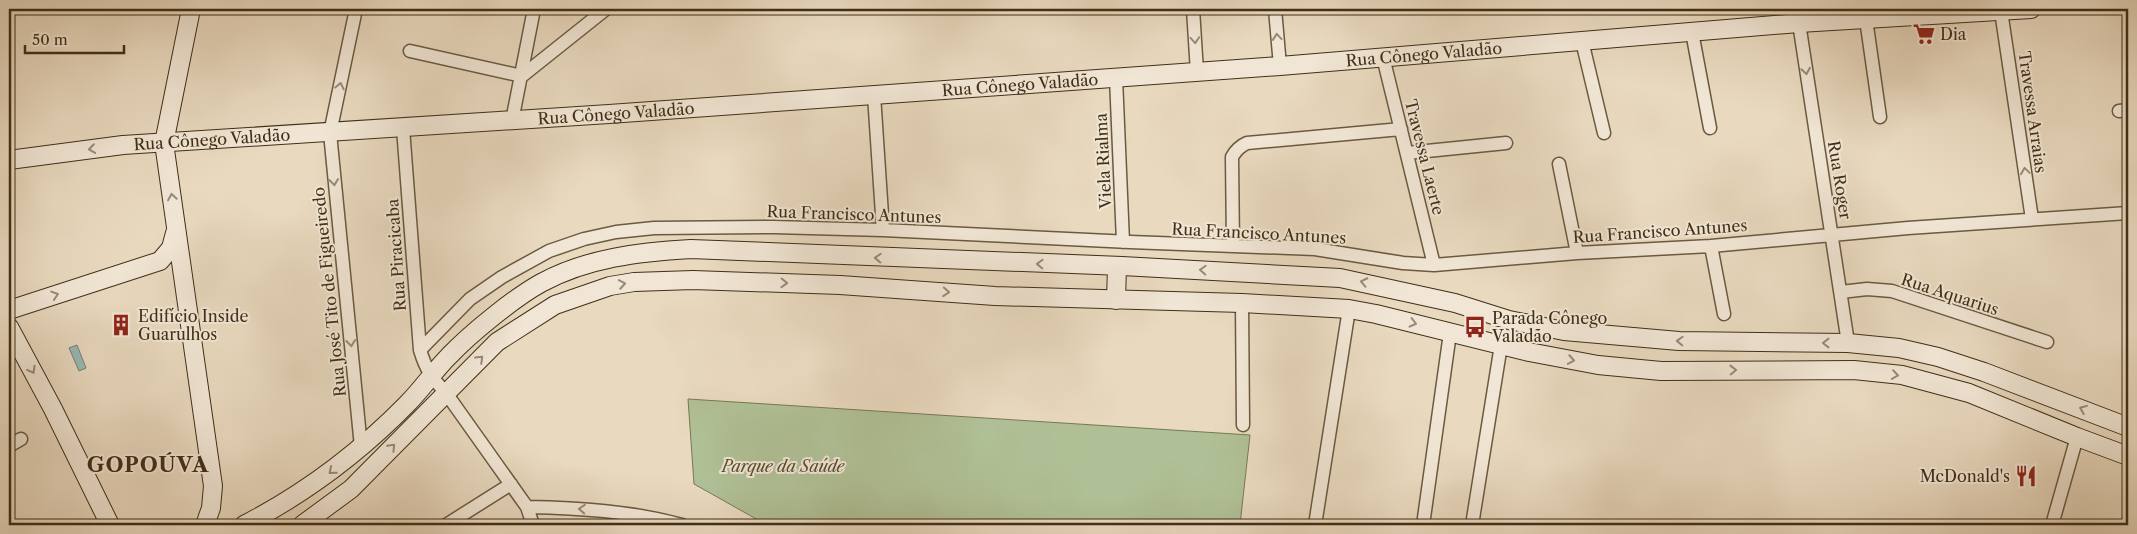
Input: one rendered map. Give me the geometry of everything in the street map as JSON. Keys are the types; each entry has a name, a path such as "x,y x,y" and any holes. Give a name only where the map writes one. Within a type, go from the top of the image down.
{"main road":[{"path":"191,9 164,143 213,486 211,508 205,525"},
{"name":"Rua Cônego Valadão","path":"9,160 140,144 512,121 1280,66 1866,19 1917,12 2031,9"},
{"path":"140,144 157,156 168,172"},
{"path":"9,310 160,261 171,248 176,221"},
{"path":"244,525 270,512 319,481 361,447 408,403 468,338 540,284 577,268 641,252 691,249 1119,266 1340,278 1438,299 1509,320 1547,328 1600,335 1679,341 1848,343 1894,347 1938,357 1993,375 2128,427"},
{"path":"150,265 161,265 173,271 178,277 185,298"},
{"path":"1118,300 1119,266"},
{"path":"302,525 351,489 498,342 555,305 610,286 634,282 693,280 840,284 995,296 1242,303 1348,310 1376,314 1569,360 1631,369 1678,371 1854,370 1902,376 1969,393 2128,456"},
{"path":"9,327 53,409 110,525"}],"street":[{"name":"Rua José Tito de Figueiredo","path":"356,9 330,133 361,447"},
{"path":"512,121 534,9"},
{"path":"522,76 606,9"},
{"path":"1193,9 1197,72"},
{"path":"1275,9 1280,66"},
{"name":"Travessa Arraias","path":"2001,10 2032,219"},
{"path":"1866,19 1880,117"},
{"name":"Rua Roger","path":"1799,23 1848,343"},
{"path":"1692,32 1710,128"},
{"path":"1582,41 1604,133"},
{"path":"410,51 522,76"},
{"name":"Travessa Laerte","path":"1383,57 1434,265"},
{"name":"Viela Rialma","path":"1116,78 1123,242"},
{"path":"874,95 883,230"},
{"name":"Rua Piracicaba","path":"403,128 420,350 430,377"},
{"path":"1232,246 1232,157 1236,150 1247,143 1401,129"},
{"path":"1406,153 1506,144"},
{"path":"1559,164 1576,253"},
{"name":"Rua Francisco Antunes","path":"420,350 470,299 502,277 549,251 584,238 616,232 664,228 774,227 883,230 1315,249 1403,263 1434,265 1576,253 1711,246 1831,234 2128,213"},
{"path":"1711,246 1724,314"},
{"name":"Rua Aquarius","path":"1841,292 1867,289 1892,291 2047,342"},
{"path":"1242,303 1243,425"},
{"path":"1315,525 1348,310"},
{"path":"418,324 443,326"},
{"path":"1423,525 1450,333"},
{"path":"1472,525 1501,345"},
{"path":"430,377 446,393 511,484 527,507 533,525"},
{"path":"2052,525 2077,437"},
{"path":"9,446 22,439"},
{"path":"446,525 511,484"},
{"path":"527,507 613,511 682,525"}],"green space":[{"name":"Parque da Saúde","path":"688,399 1250,435 1240,525 767,525 694,484"}],"water":[{"path":"77,345 86,368 79,371 69,348"}],"place":[{"name":"Dia","path":"1924,34"},
{"name":"Edifício Inside Guarulhos","path":"121,325"},
{"name":"Parada Cônego Valadão","path":"1475,327"},
{"name":"McDonald's","path":"2026,476"}],"district":[{"name":"GOPOÚVA","path":"148,465"}]}
